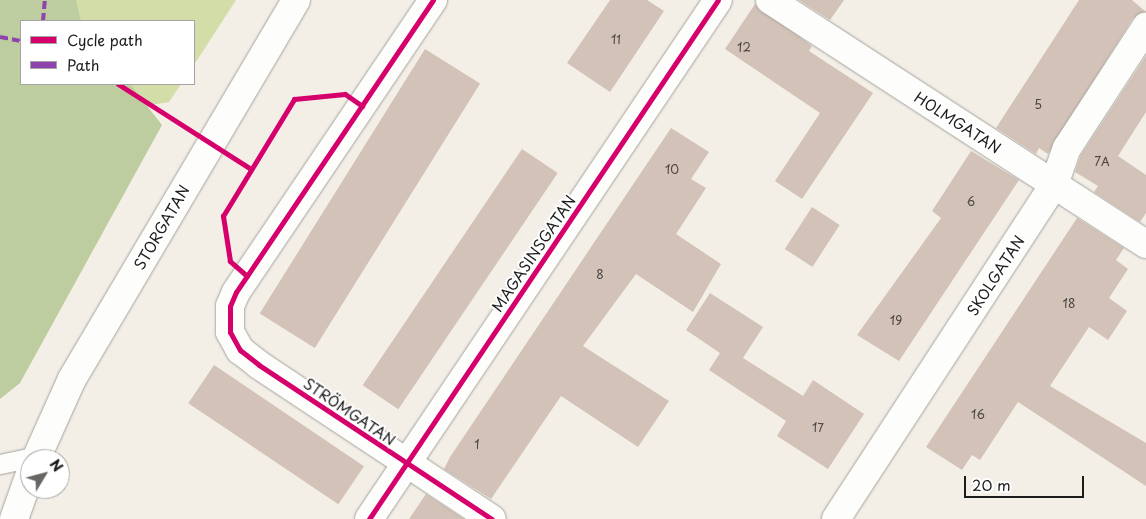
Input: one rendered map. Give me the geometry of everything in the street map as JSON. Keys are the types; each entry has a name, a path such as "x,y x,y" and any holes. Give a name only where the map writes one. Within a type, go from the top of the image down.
{"street":[{"name":"STORGATAN","path":"40,449 72,380 296,0"},
{"name":"STRÖMGATAN","path":"433,0 236,292 230,306 230,332 240,350 259,366 492,519"},
{"name":"MAGASINSGATAN","path":"369,519 718,0"},
{"name":"HOLMGATAN","path":"770,0 1146,244"},
{"name":"SKOLGATAN","path":"836,519 1054,185 1067,148 1146,27"},
{"name":"STORGATAN","path":"14,519 21,499"}],"lane":[{"path":"0,464 20,463"}],"green space":[{"path":"0,0 76,0 81,20 20,20 20,85 131,85 162,125 20,383 0,399"},
{"path":"53,0 236,0 195,63 195,20 60,20"},
{"path":"127,85 180,85 169,102 151,105"}],"building":[{"path":"610,0 647,0 664,11 610,92 567,63"},
{"path":"799,0 844,0 830,20"},
{"path":"1079,0 1132,0 1146,12 1133,18 1048,154 1039,148 1036,154 996,128"},
{"path":"755,4 812,46 809,51 873,93 802,199 775,181 820,113 725,49"},
{"path":"425,49 480,83 315,348 260,314"},
{"path":"1146,56 1146,112 1118,156 1146,175 1146,213 1140,222 1094,192 1098,186 1075,172 1081,155"},
{"path":"671,128 709,152 691,179 706,188 676,234 721,264 693,312 636,274 583,346 669,401 638,447 561,396 491,499 444,469 450,457"},
{"path":"522,149 558,173 398,409 363,385"},
{"path":"971,151 1019,180 899,361 857,335 941,218 932,211"},
{"path":"812,207 840,225 812,267 785,249"},
{"path":"1077,218 1124,248 1116,260 1128,269 1109,298 1127,311 1108,340 1089,327 1050,386 1146,443 1146,486 1018,402 980,460 972,455 962,470 926,447"},
{"path":"710,293 763,327 743,358 803,396 813,380 864,414 828,469 777,436 786,421 709,370 720,353 686,330"},
{"path":"214,365 364,466 338,504 188,403"},
{"path":"426,494 464,519 409,519"}],"marked path":[{"path":"43,20 45,0"},
{"path":"0,37 20,41"}],"cycle path":[{"path":"433,0 236,292 230,306 230,332 240,350 259,365 492,519"},
{"path":"369,519 718,0"},
{"path":"120,85 251,169"},
{"path":"247,276 230,261 223,216 294,99 345,94 362,106"}]}
